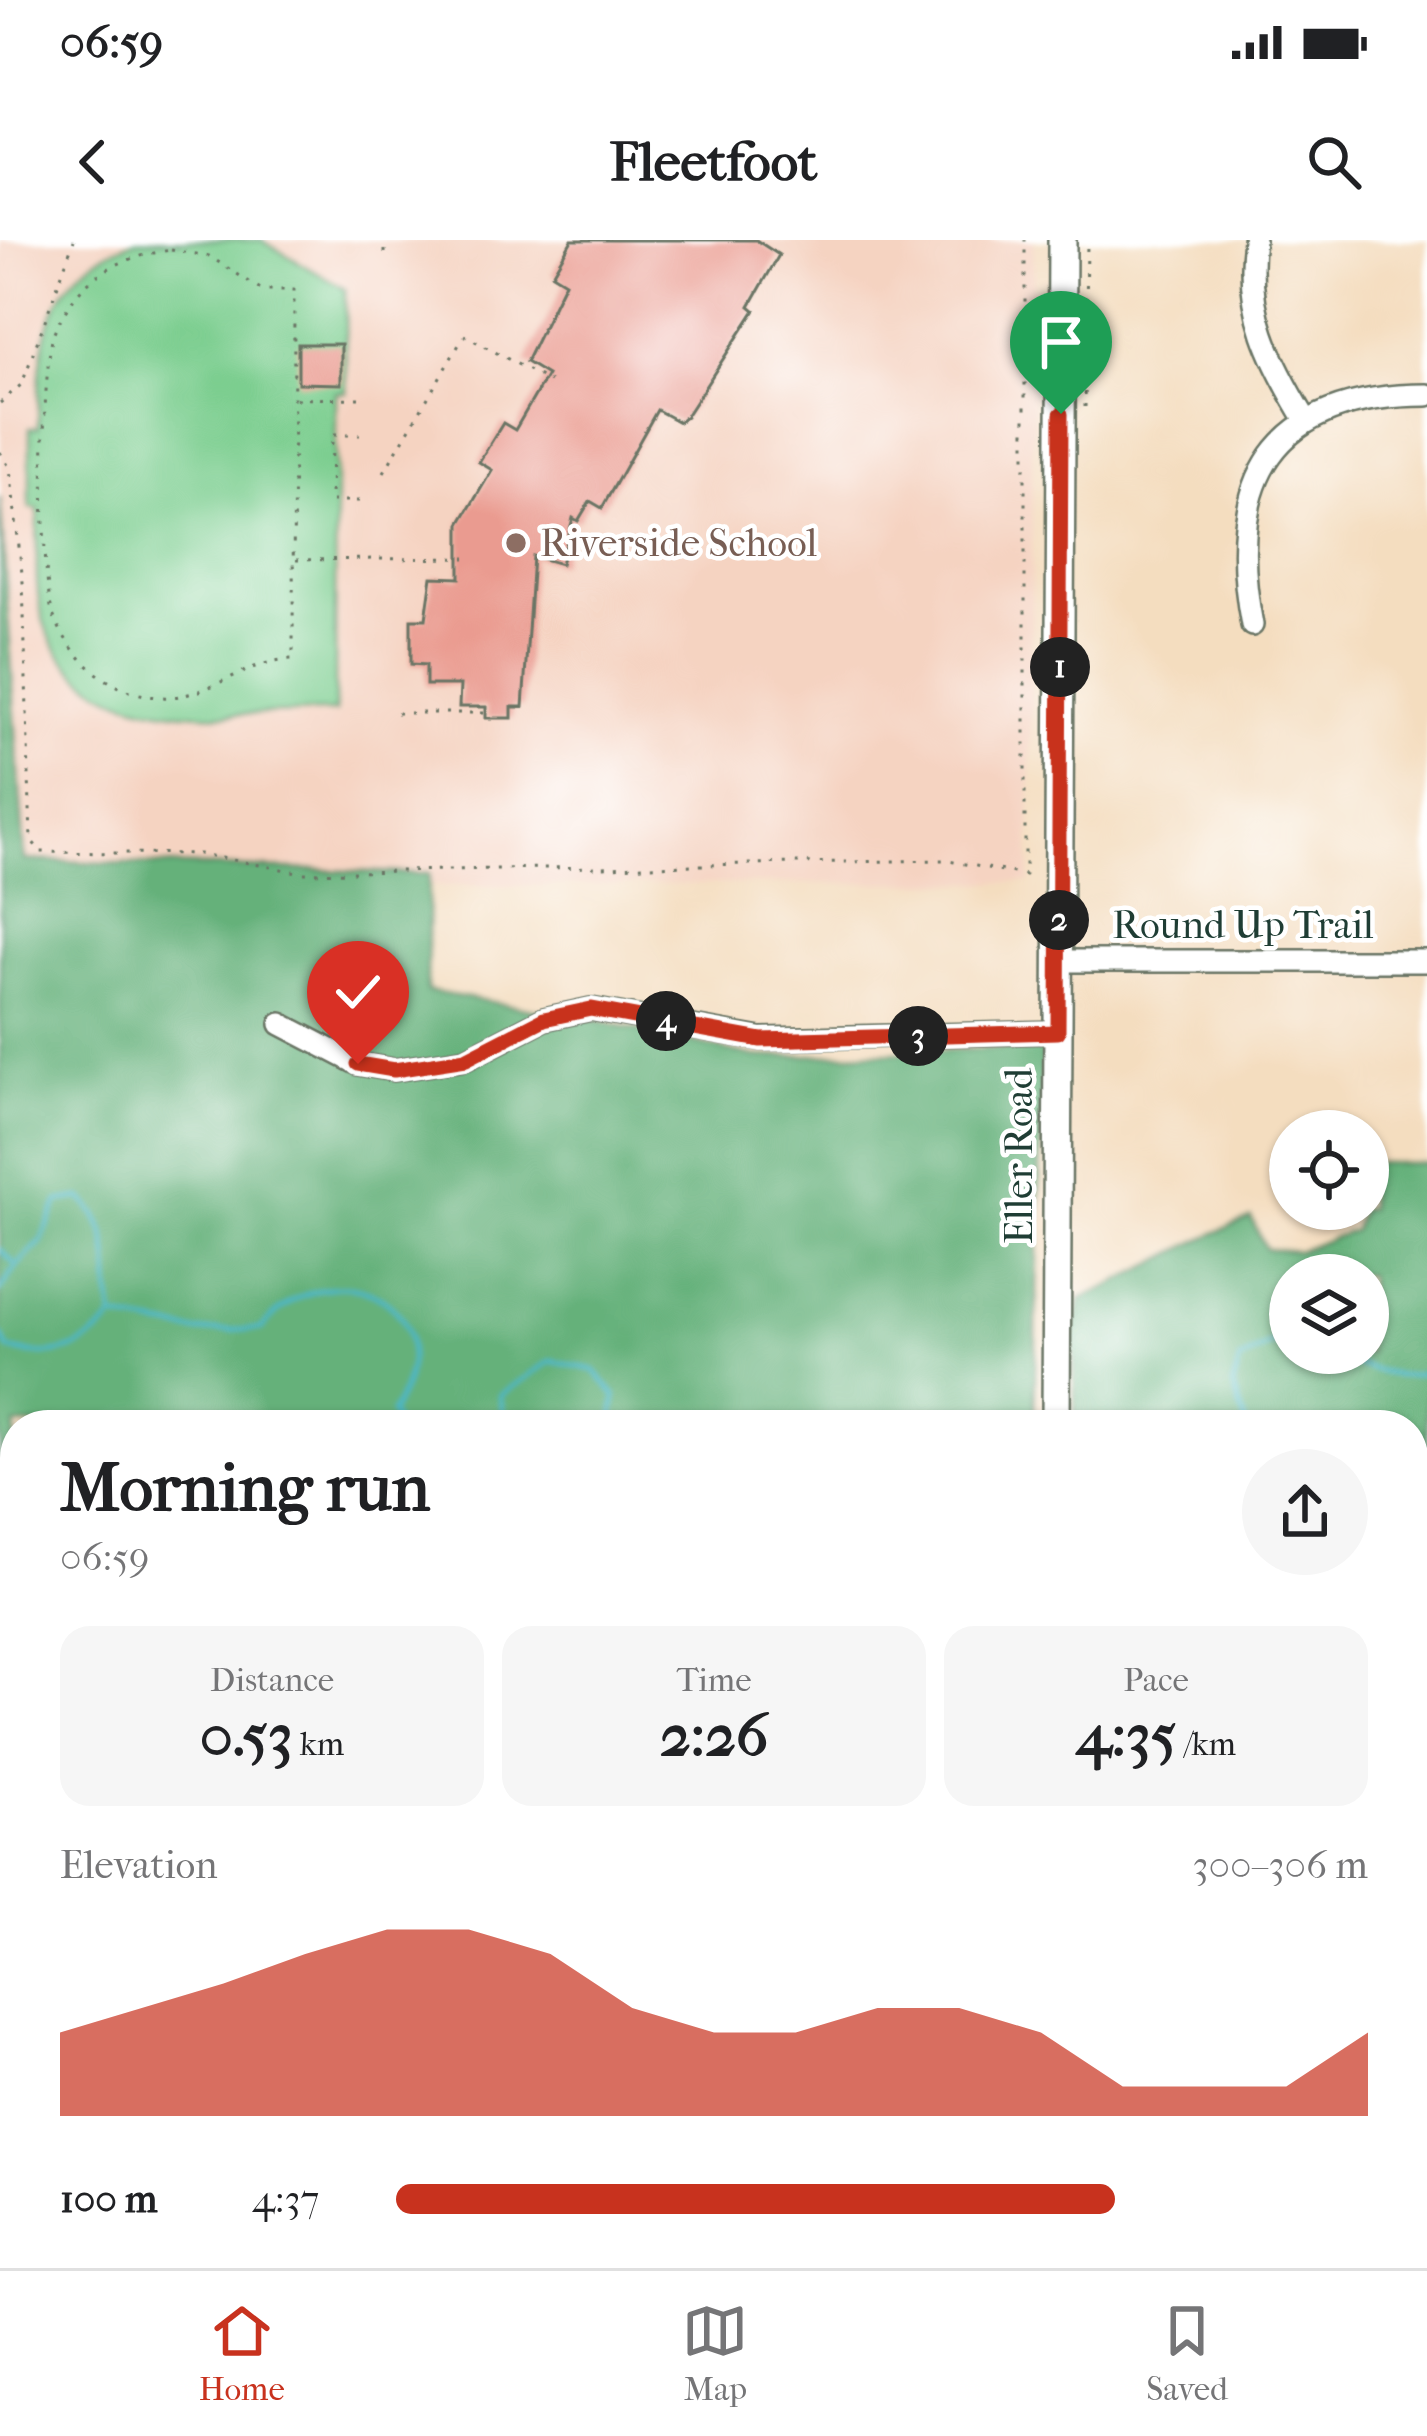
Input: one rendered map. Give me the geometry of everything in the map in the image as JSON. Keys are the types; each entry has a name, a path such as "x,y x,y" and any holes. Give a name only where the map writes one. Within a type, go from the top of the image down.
{"street":[{"name":"Eller Road","path":"1056,1410 1062,240"},
{"path":"1254,240 1255,315 1265,349 1306,420"},
{"path":"1252,625 1241,550 1246,512 1263,466 1306,420 1370,396 1427,395"},
{"name":"Round Up Trail","path":"1058,961 1427,961"},
{"path":"281,1024 358,1064 394,1070 466,1059 544,1019 591,1009 761,1040 1058,1032"}],"path":[{"path":"0,403 22,384 74,240"},
{"path":"385,253 386,240"},
{"path":"0,452 10,468 23,582 31,840 41,852 200,854 303,873 943,860 1025,875 1025,240"},
{"path":"1085,407 1087,240"},
{"path":"171,250 209,256 262,290 294,290 294,399 293,659 261,660 208,692 170,698 132,692 98,675 70,647 52,613 47,575 47,374 53,336 71,301 115,265 171,250"},
{"path":"464,335 550,382"},
{"path":"385,472 460,343"},
{"path":"294,399 360,398"},
{"path":"359,501 331,501 332,435 360,435"},
{"path":"294,560 466,559"},
{"path":"397,713 486,713"}],"shaded area":[{"name":"Riverside School","path":"0,240 1034,240 1030,882 6,889 0,845"}],"green space":[{"path":"137,240 261,240 345,289 346,392 336,392 335,712 213,715 131,704 96,688 67,664 46,628 37,585 38,509 30,508 30,428 38,428 45,339 53,313 82,271"},
{"path":"0,497 25,860 429,874 427,991 591,1019 756,1057 1043,1047 1034,1410 0,1410"},
{"path":"1389,1163 1427,1163 1427,1410 1075,1410 1073,1331 1081,1299 1251,1218 1266,1249 1298,1251 1354,1230 1389,1230"}],"building":[{"path":"572,240 756,240 779,255 750,306 755,310 686,416 679,422 657,410 602,508 590,501 578,521 573,518 561,564 533,556 523,707 512,707 512,718 486,718 486,707 459,707 460,685 426,685 426,665 411,664 411,619 426,619 432,577 460,578 460,524 492,470 479,462 503,423 515,430 547,375 526,362 565,282 552,274"},
{"path":"298,344 341,344 341,384 298,383"}],"waterway":[{"path":"17,1266 41,1242 58,1202 81,1198 106,1239 114,1318"},
{"path":"0,1249 17,1266 0,1291"},
{"path":"0,1334 9,1349 39,1354 79,1345 114,1318 196,1332 261,1329 290,1303 322,1290 352,1288 379,1297 399,1315 410,1341 408,1374 392,1410"},
{"path":"1241,1410 1233,1385 1240,1361 1269,1345"},
{"path":"502,1410 500,1395 551,1361 594,1370 616,1396 614,1410"},
{"path":"1389,1374 1427,1373"}],"place":[{"name":"Riverside School","path":"516,543"}],"route":[{"path":"358,1064 394,1070 466,1059 544,1019 591,1009 761,1040 1058,1032 1061,414"}]}
